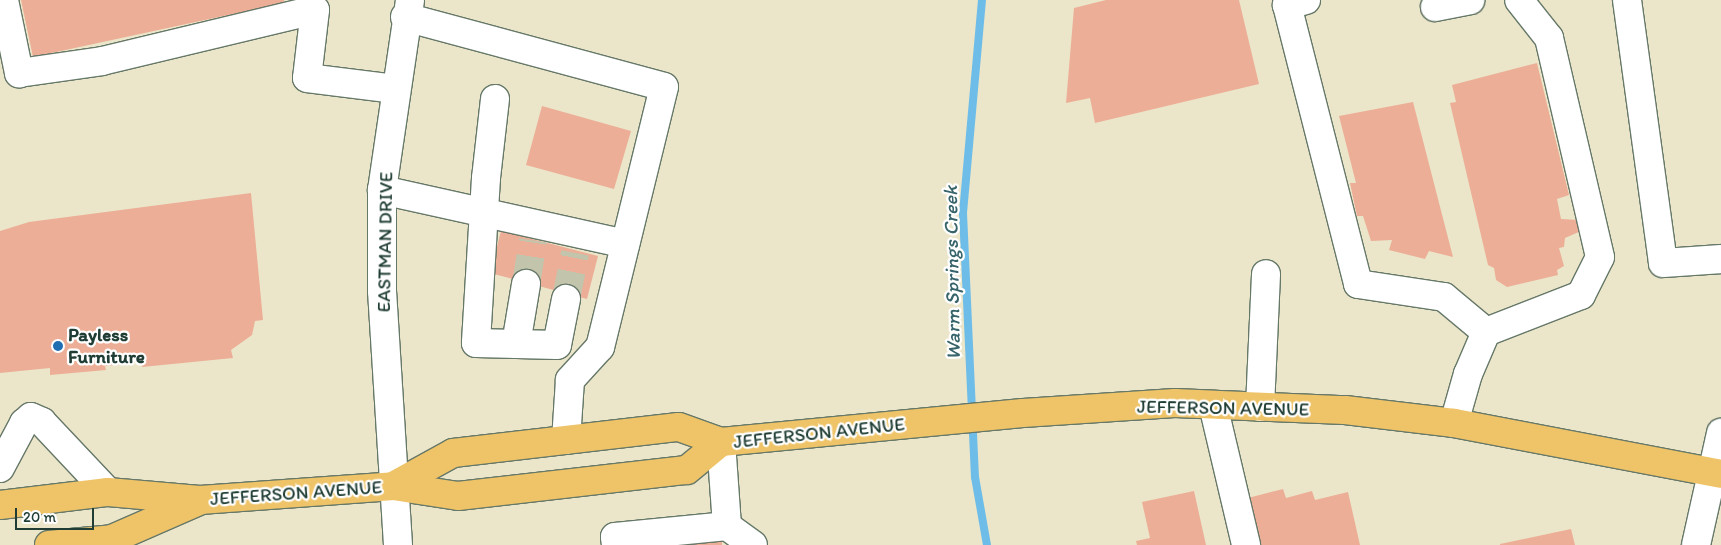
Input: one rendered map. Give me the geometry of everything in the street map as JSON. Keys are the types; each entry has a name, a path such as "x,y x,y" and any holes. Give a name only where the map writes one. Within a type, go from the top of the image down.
{"main road":[{"name":"JEFFERSON AVENUE","path":"393,486 453,453 679,426 721,442 1023,413 1176,404 1346,410 1454,423 1718,473"},
{"name":"JEFFERSON AVENUE","path":"0,505 108,492 200,500 393,486 458,496 686,470 721,442"},
{"name":"JEFFERSON AVENUE","path":"49,545 112,540 200,500"}],"street":[{"path":"4,0 19,73 102,61 314,5 308,78 395,88"},
{"path":"1306,0 1287,5 1358,284 1444,297 1486,332"},
{"path":"1435,7 1470,0"},
{"path":"1454,423 1468,374 1486,332 1581,295 1600,257 1549,38 1520,0"},
{"path":"1627,0 1663,263 1721,260"},
{"path":"408,9 664,88 600,347 570,380 566,440"},
{"name":"EASTMAN DRIVE","path":"398,545 382,292 382,190 395,88 408,9"},
{"path":"495,98 484,212 476,343 557,345 566,299"},
{"path":"382,190 484,212 535,233 577,244 625,244"},
{"path":"1260,407 1266,274"},
{"path":"516,344 526,284"},
{"path":"1213,405 1246,545"},
{"path":"0,468 31,413 42,422 108,492"},
{"path":"1696,545 1718,473 1721,433"},
{"path":"721,442 727,526"},
{"path":"616,545 615,537 727,526 754,545"}],"building":[{"path":"21,0 284,0 284,3 33,57"},
{"path":"1106,0 1239,0 1259,84 1095,123 1090,98 1066,103 1074,8"},
{"path":"1537,63 1569,195 1557,199 1561,219 1579,220 1581,231 1565,238 1564,247 1559,248 1564,266 1557,270 1558,275 1507,287 1496,280 1494,268 1488,265 1450,103 1456,102 1452,85"},
{"path":"1413,102 1453,257 1429,251 1425,259 1389,250 1392,240 1371,241 1363,216 1357,216 1350,183 1356,183 1339,116"},
{"path":"542,106 631,131 614,189 526,165"},
{"path":"251,193 263,320 255,321 252,335 231,350 233,358 142,367 142,362 105,366 106,370 50,375 50,368 0,373 0,231 29,222"},
{"path":"501,231 598,256 587,299 490,273"},
{"path":"1283,489 1286,498 1312,491 1315,500 1348,492 1360,545 1259,545 1248,498"},
{"path":"1194,491 1206,545 1137,545 1136,541 1150,538 1142,502"},
{"path":"1571,529 1575,545 1500,545 1500,544"},
{"path":"722,537 722,545 672,545"}],"waterway":[{"name":"Warm Springs Creek","path":"982,0 963,213 975,477 987,545"}],"tunnel":[{"path":"526,284 533,241"},
{"path":"566,299 575,253"}],"place":[{"name":"Payless Furniture","path":"58,346"}]}
